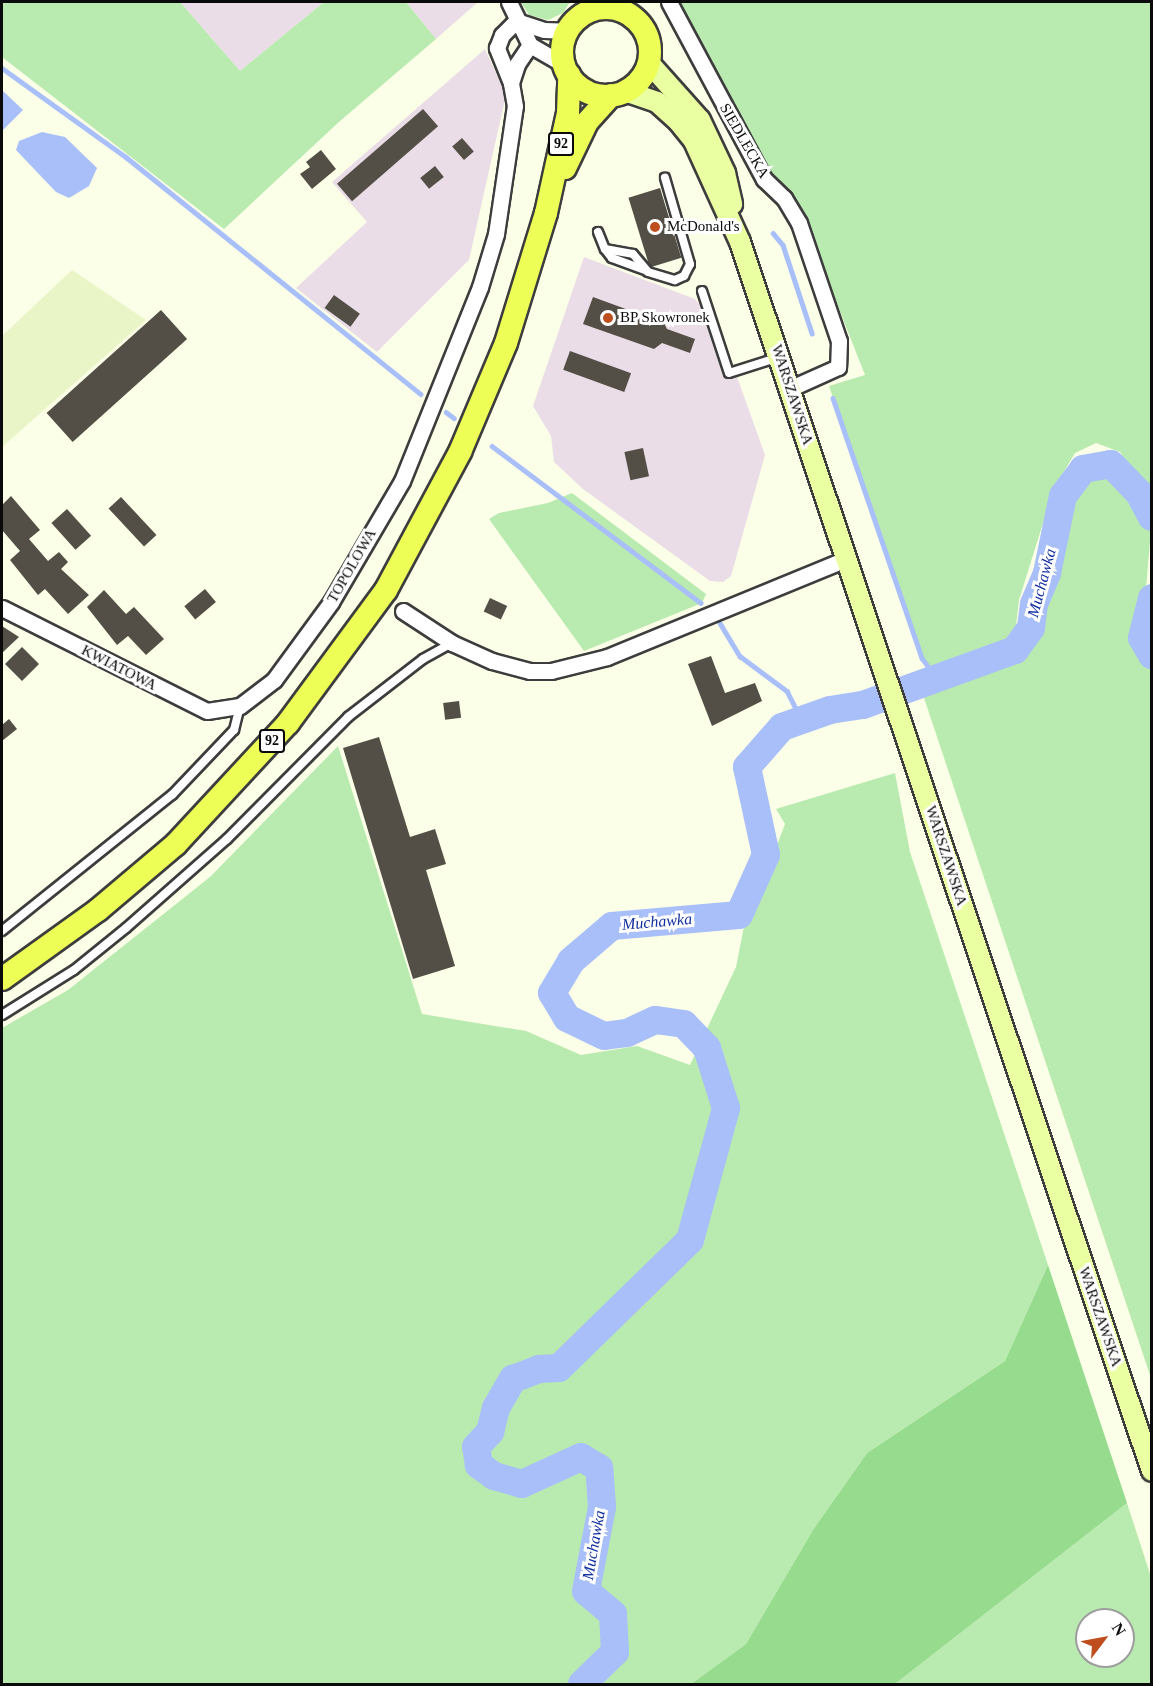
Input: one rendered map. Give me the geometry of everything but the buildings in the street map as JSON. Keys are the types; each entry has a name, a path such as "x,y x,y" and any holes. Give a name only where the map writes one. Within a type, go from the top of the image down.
{"main road":[{"path":"575,17 593,9 616,5 638,21 646,33 649,63"},
{"name":"92","path":"2,979 98,910 176,844 288,723 354,638 432,507 480,407 518,308 546,213 571,99 562,48 575,17"},
{"name":"WARSZAWSKA","path":"649,63 691,108 709,135 725,173 740,242"},
{"name":"92","path":"546,213 587,122 618,94 640,80 649,63"},
{"path":"567,70 587,91 618,94"},
{"name":"WARSZAWSKA","path":"618,94 657,102 687,132 740,242 791,388 846,559 1152,1471"}],"street":[{"path":"509,2 516,21 530,45 567,70"},
{"name":"SIEDLECKA","path":"669,2 764,179 784,198 799,223 840,341 838,367 791,388"},
{"path":"516,21 544,30 575,17"},
{"name":"TOPOLOWA","path":"240,706 267,688 313,630 402,481 420,439 476,297 496,234 514,106 512,83 497,48 502,35 516,21"},
{"name":"TOPOLOWA","path":"512,83 517,63 530,45"},
{"path":"403,611 452,643 492,661 530,670 575,667 607,657 846,559"},
{"name":"KWIATOWA","path":"2,608 200,709 223,711 240,706"}],"lane":[{"path":"598,232 605,249 612,258 675,280 684,276 690,264 665,178"},
{"path":"605,249 633,254 645,270"},
{"path":"702,291 729,373 780,356"},
{"path":"2,1015 74,970 126,928 227,839 348,717 423,659 452,643"},
{"path":"2,931 172,795 234,730 240,706"}],"shaded area":[{"path":"180,2 324,2 240,71"},
{"path":"406,2 478,2 436,39"},
{"path":"485,49 506,95 469,260 377,352 296,288 367,222 332,182"},
{"path":"584,257 695,299 700,305 723,376 736,374 765,455 731,576 723,582 710,581 583,489 554,462 551,436 533,406"}],"green space":[{"path":"2,2 180,2 240,71 324,2 406,2 436,39 340,121 224,229 2,57"},
{"path":"521,2 570,2 563,13 548,20 529,15"},
{"path":"679,2 1151,2 1151,498 1120,452 1096,443 1075,453 1054,488 1019,600 1016,626 1004,646 935,675 922,658 829,386 865,375 797,202 770,170"},
{"path":"72,270 146,320 2,447 2,336"},
{"path":"1106,471 1128,488 1151,529 1146,589 1135,634 1144,661 1152,666 1151,1378 923,695 1021,654 1034,636 1049,596 1073,494"},
{"path":"572,493 706,594 702,603 584,651 489,519 499,513 548,503"},
{"path":"338,746 422,1014 526,1031 581,1055 637,1046 690,1065 736,967 752,886 774,853 785,824 776,809 895,773 910,852 1048,1265 1005,1361 867,1453 813,1530 746,1644 691,1684 2,1684 2,1028 68,990 210,877"},
{"path":"1048,1265 1127,1503 895,1684 691,1684 746,1644 813,1530 867,1453 1005,1361"},
{"path":"1127,1503 1151,1577 1151,1684 895,1684"}],"water":[{"path":"2,92 23,110 2,131"},
{"path":"42,132 65,137 97,168 89,186 69,198 56,192 16,150 19,141"}],"waterway":[{"path":"2,68 126,157 421,394"},
{"path":"773,233 783,245 812,333"},
{"path":"833,398 922,658 938,680"},
{"path":"446,412 454,418"},
{"path":"492,446 701,603"},
{"name":"Muchawka","path":"582,1684 615,1652 613,1614 586,1591 602,1507 599,1468 581,1457 522,1484 494,1476 479,1465 476,1447 490,1432 496,1408 513,1379 539,1369 559,1368 690,1240 726,1108 707,1048 684,1024 655,1020 627,1033 604,1036 567,1018 552,993 571,961 612,926 739,915 766,855 747,767 782,727 830,710 863,705 1015,650 1031,628 1034,604 1047,573 1063,496 1083,469 1111,464 1139,493 1152,517"},
{"name":"Muchawka","path":"1152,598 1142,638 1152,655"},
{"path":"720,623 740,656 787,691 802,720"}],"place":[{"name":"McDonald's","path":"655,227"},
{"name":"BP Skowronek","path":"608,318"}]}
